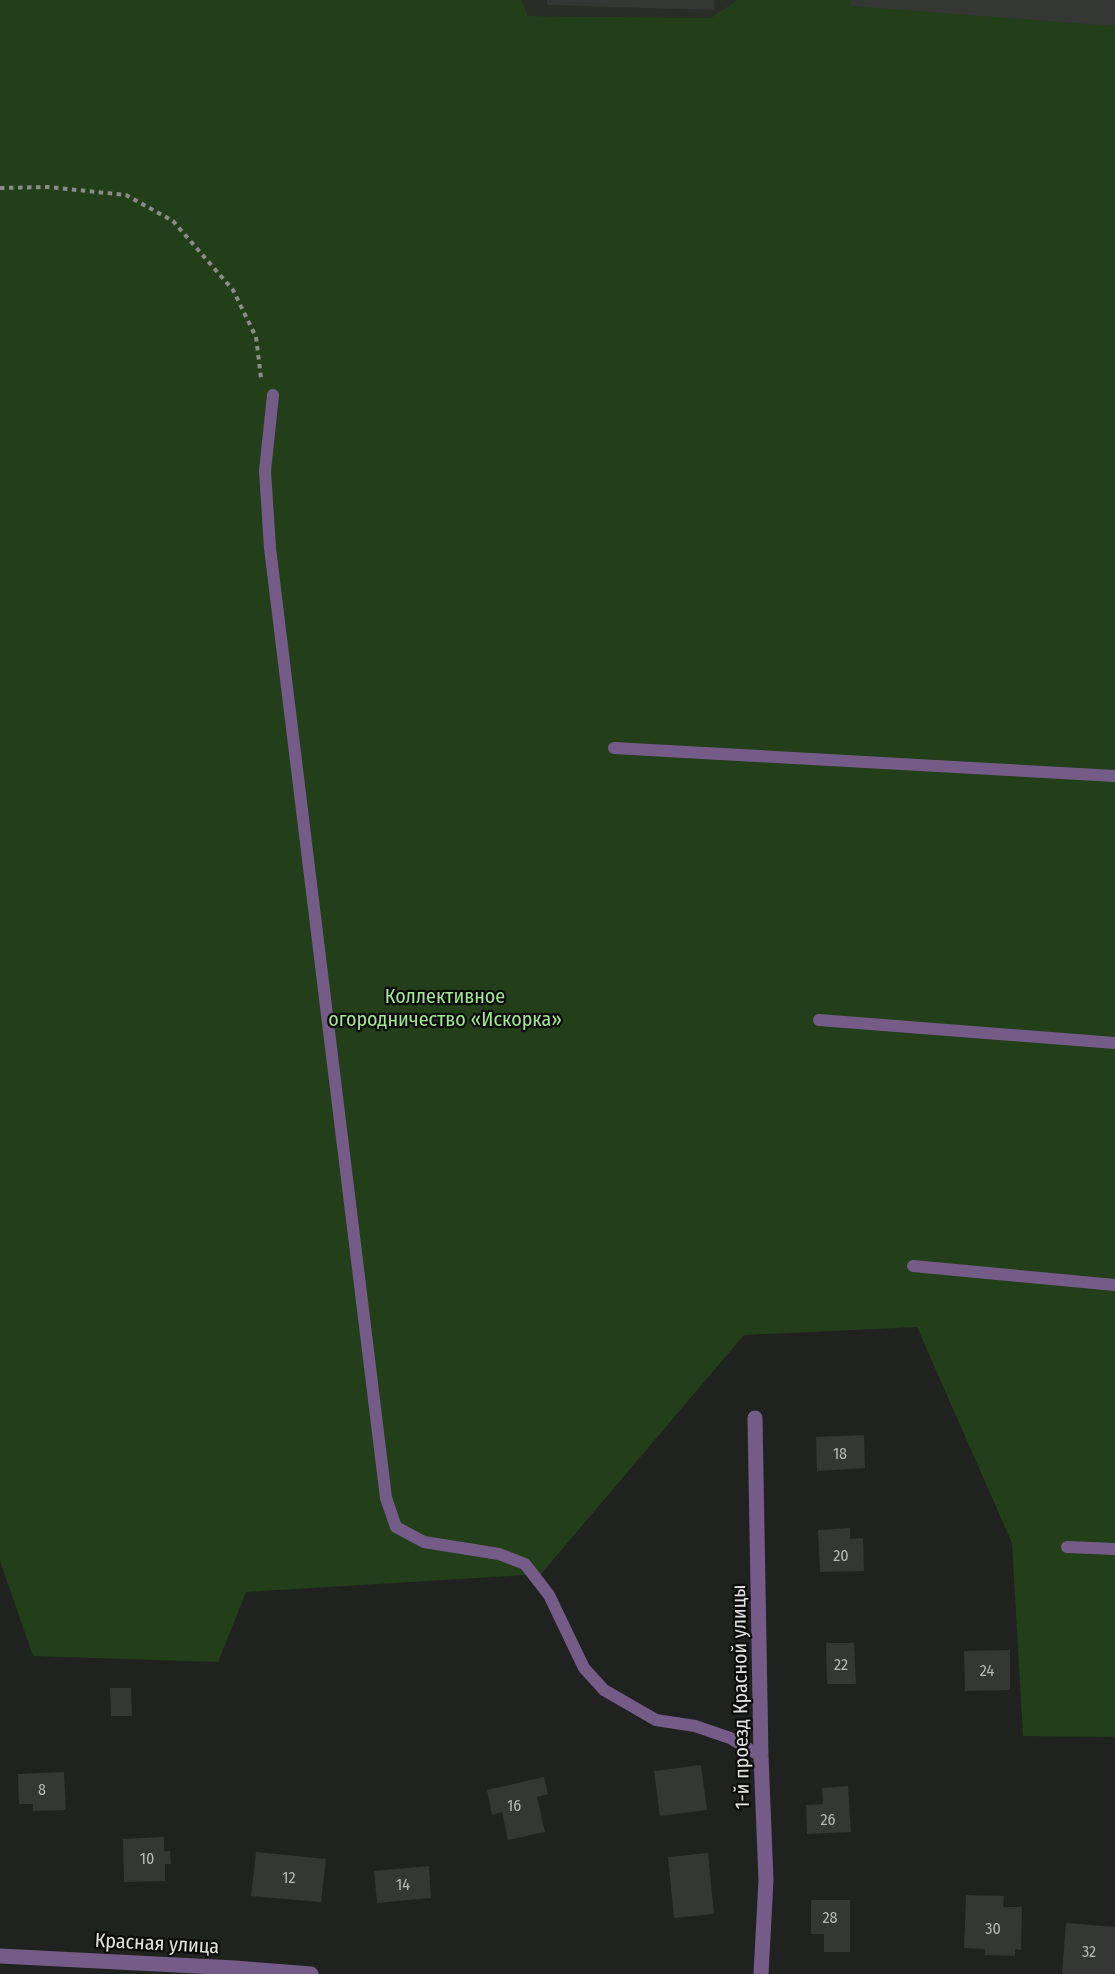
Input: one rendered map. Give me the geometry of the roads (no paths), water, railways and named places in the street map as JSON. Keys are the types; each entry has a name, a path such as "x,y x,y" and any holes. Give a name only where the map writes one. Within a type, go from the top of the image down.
{"street":[{"name":"1-й проезд Красной улицы","path":"755,1418 761,1756 766,1880 761,1974"},
{"name":"Красная улица","path":"0,1956 311,1974"}],"lane":[{"path":"273,394 265,471 270,548 386,1498 396,1527 424,1542 499,1554 525,1564 549,1595 584,1668 604,1690 656,1720 695,1725 730,1738 761,1756"},
{"path":"614,748 1115,776"},
{"path":"819,1020 1115,1042"},
{"path":"913,1266 1115,1285"},
{"path":"1067,1547 1115,1549"}],"park label":[{"name":"Коллективное огородничество «Искорка»","path":"445,1008"}]}
